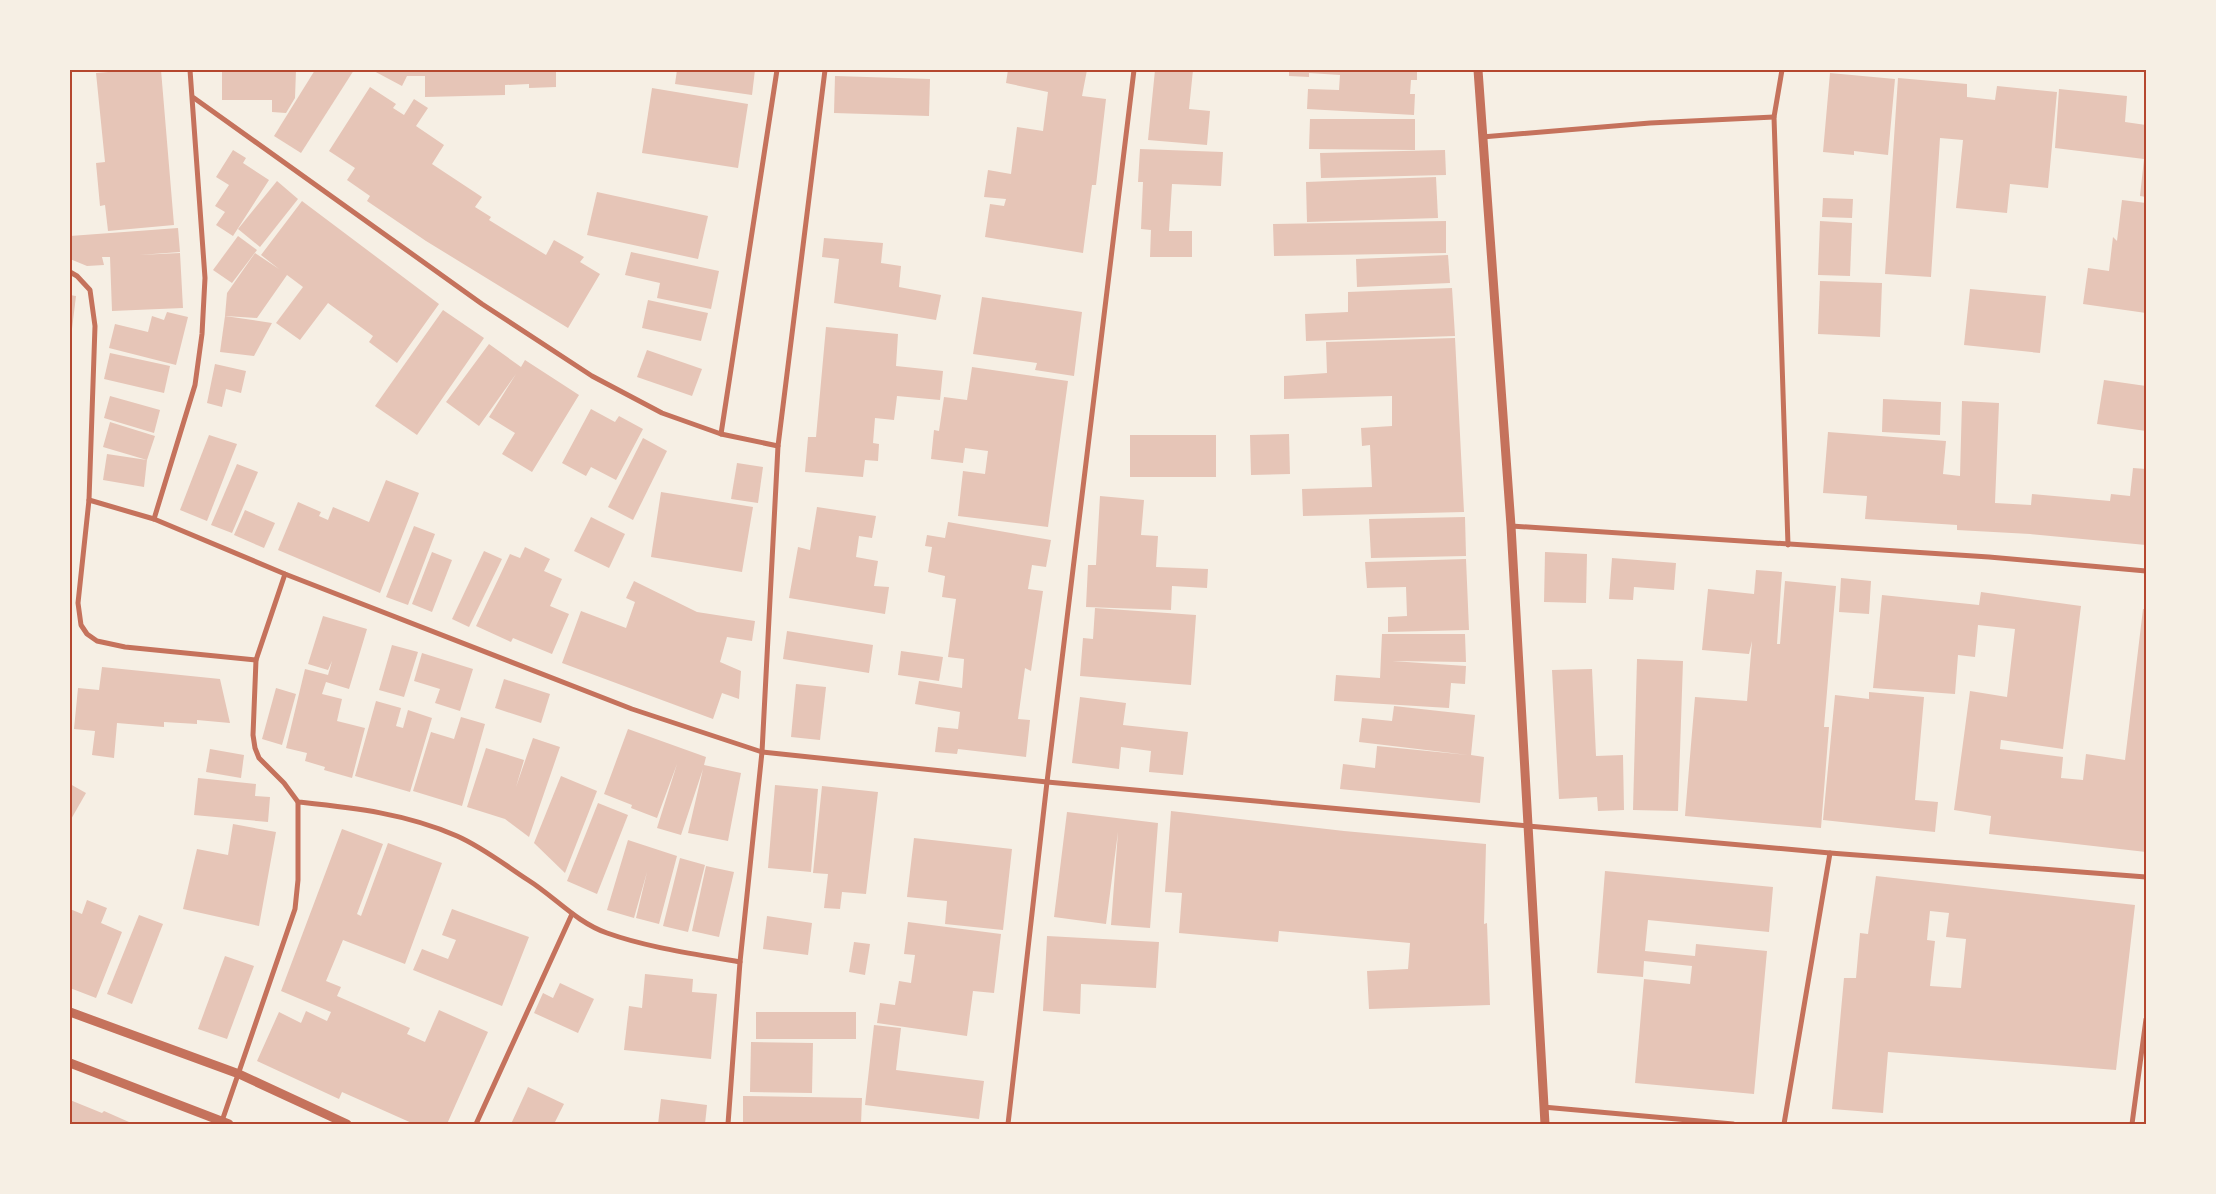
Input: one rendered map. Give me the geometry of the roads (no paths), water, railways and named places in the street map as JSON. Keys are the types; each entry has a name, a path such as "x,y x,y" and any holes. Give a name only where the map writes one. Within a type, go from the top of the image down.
{"street":[{"path":"154,519 195,385 202,334 205,278 194,98 190,70"},
{"path":"721,434 777,70"},
{"path":"728,1124 740,962 762,752 778,446 825,70"},
{"path":"1008,1124 1047,782 1134,70"},
{"path":"1478,70 1511,526 1545,1124"},
{"path":"1781,70 1774,117 1788,545"},
{"path":"194,98 482,304 592,376 662,413 721,434 778,446"},
{"path":"1482,137 1774,117"},
{"path":"70,272 77,276 90,290 95,326 89,500 78,603 81,625 87,634 97,641 125,647 256,660"},
{"path":"89,500 154,519 284,574 632,709 762,752 1047,782 1528,826 1830,853 2146,877"},
{"path":"1511,526 1989,557 2146,571"},
{"path":"70,1063 225,1122 239,1074 295,909 298,880 298,802 284,783 260,758 255,748 253,735 256,660 284,574"},
{"path":"298,802 390,814 459,837 531,881 572,914 606,932 653,945 740,962"},
{"path":"1784,1124 1830,853"},
{"path":"476,1124 572,914"},
{"path":"70,1012 239,1074 347,1124"},
{"path":"2132,1124 2146,1019"},
{"path":"1543,1106 1733,1124"}]}
